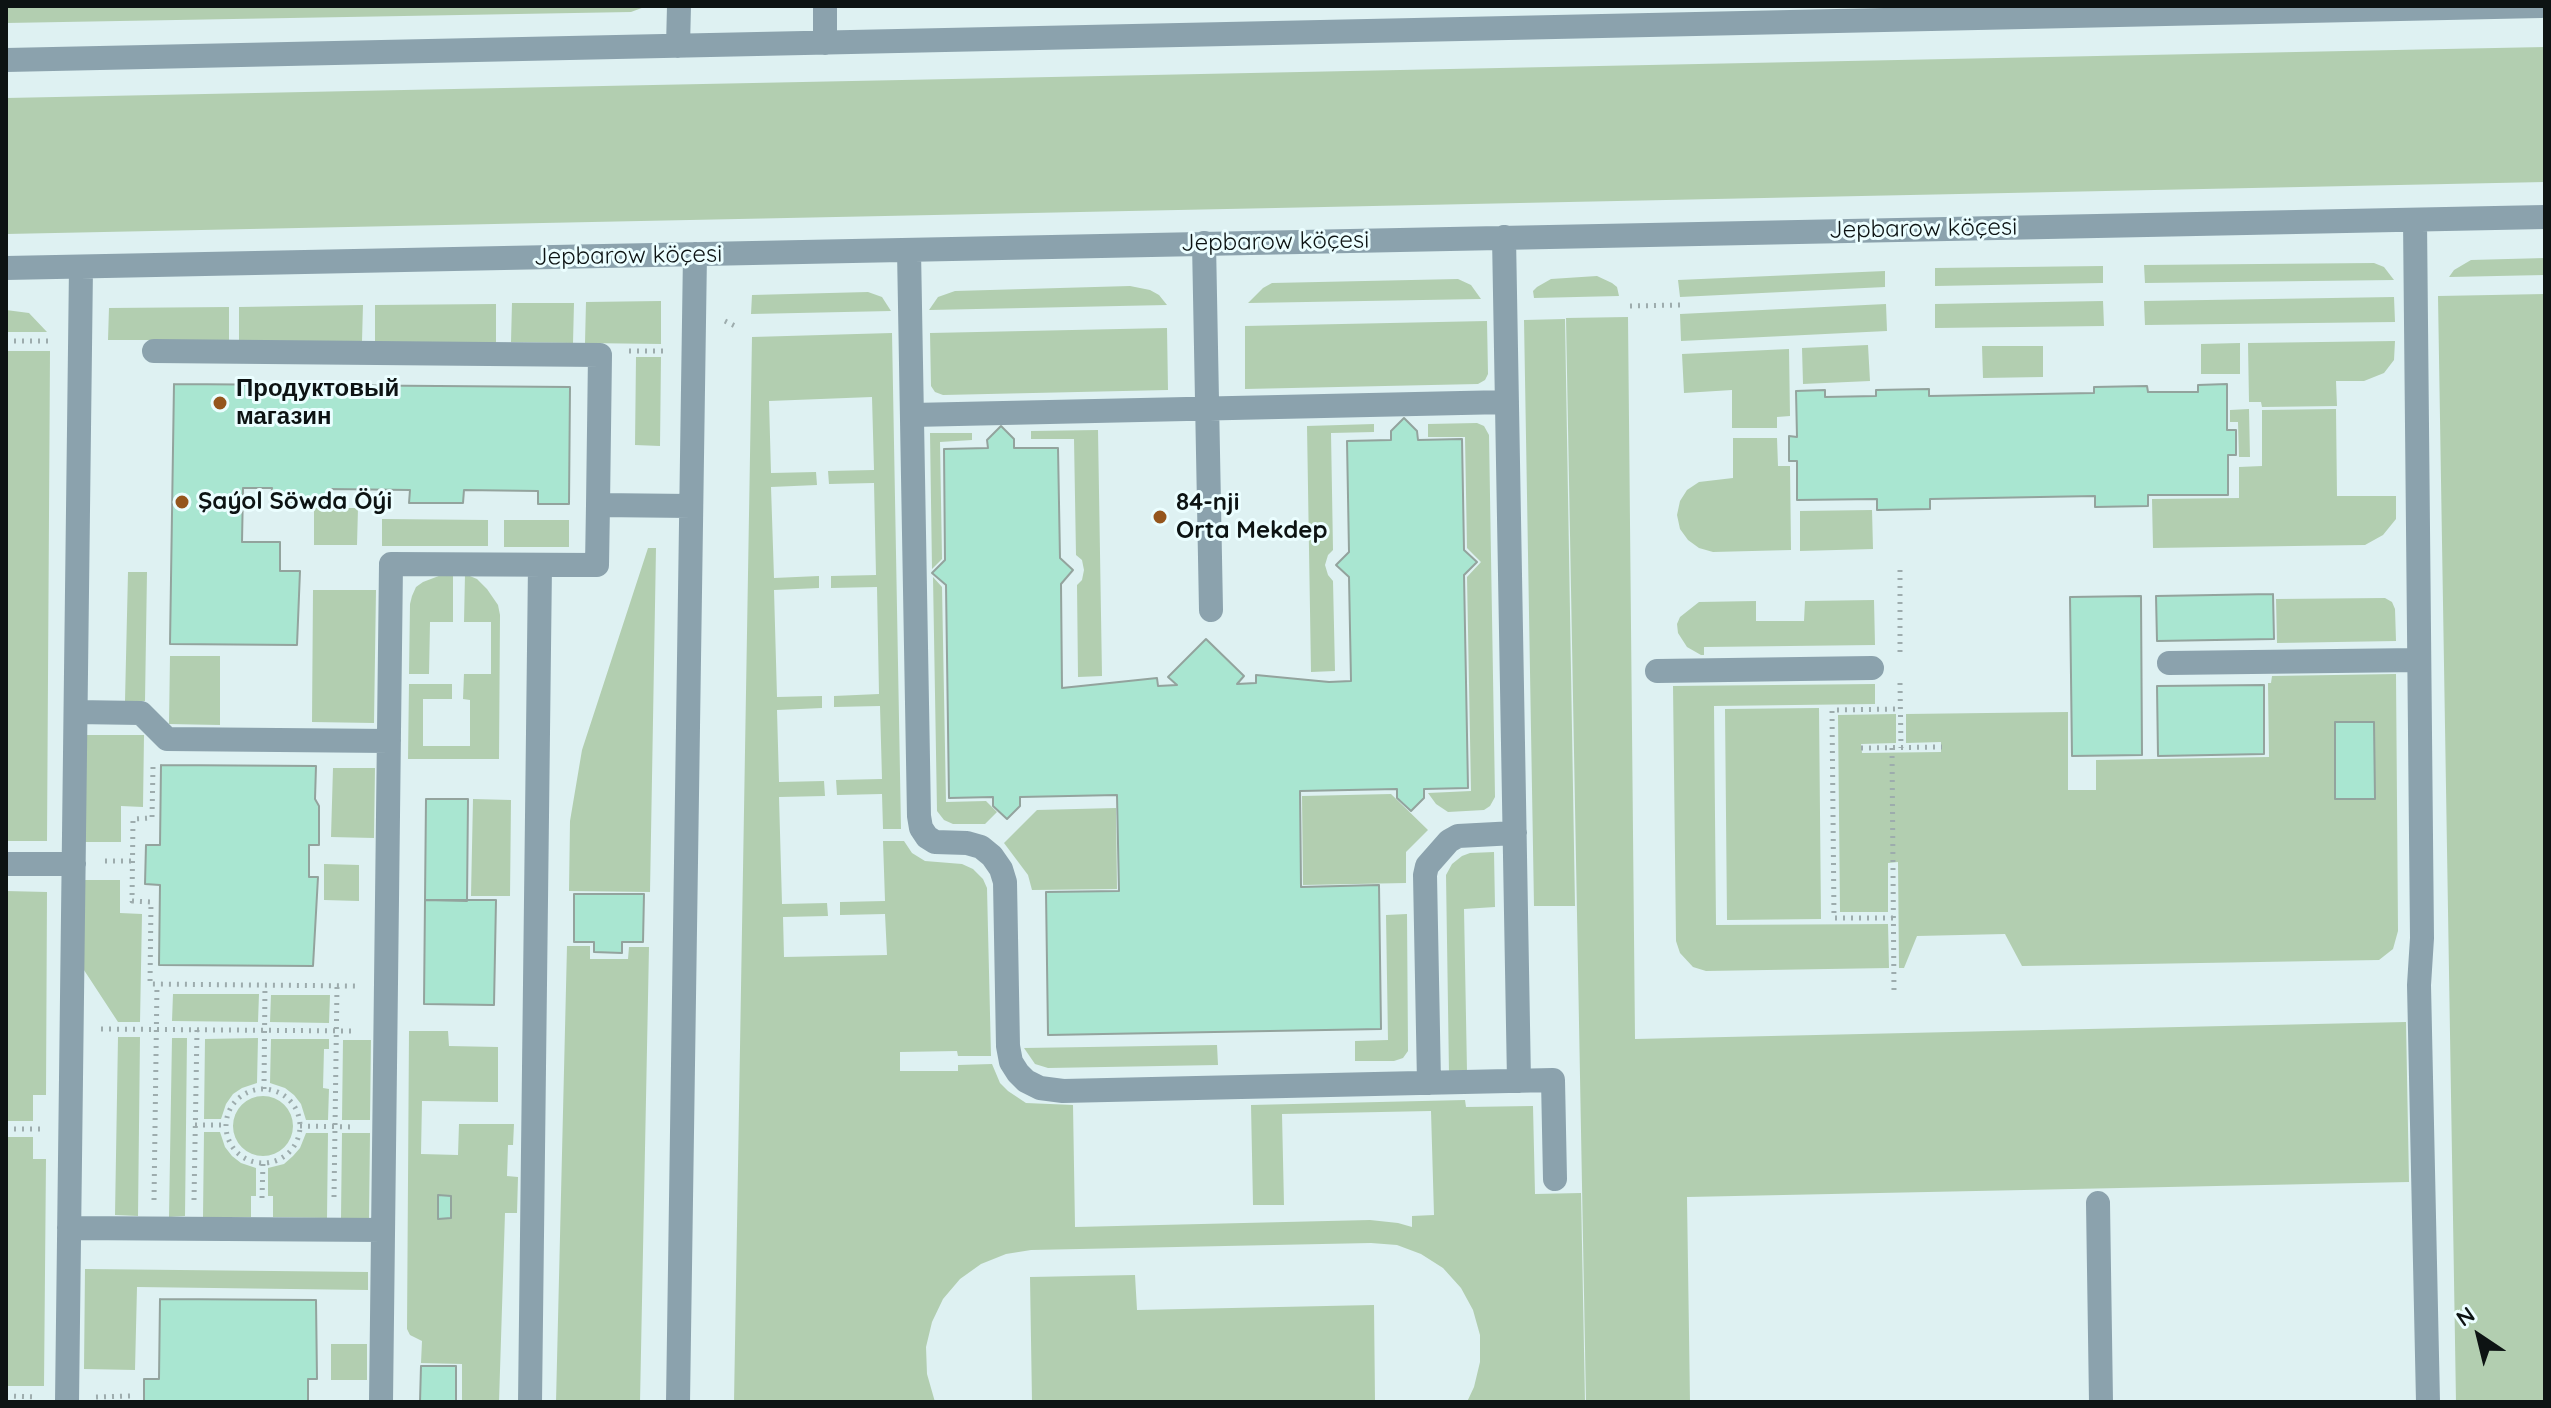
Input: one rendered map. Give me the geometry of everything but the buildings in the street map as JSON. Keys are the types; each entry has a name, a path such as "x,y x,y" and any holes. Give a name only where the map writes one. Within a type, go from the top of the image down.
{"street":[{"path":"678,46 679,6"},
{"path":"825,6 825,43"},
{"path":"6,60 2268,9 2541,6"},
{"name":"Jepbarow köçesi","path":"6,268 2545,217"},
{"path":"2415,220 2422,938 2419,985 2428,1402"},
{"path":"1504,237 1519,1081"},
{"path":"1204,243 1211,610"},
{"path":"909,250 919,816 921,828 927,837 935,842 967,843 981,847 1001,869 1005,882 1008,1046 1011,1062 1018,1073 1040,1088 1063,1091 1553,1080 1555,1179"},
{"path":"678,1402 695,254"},
{"path":"56,1399 69,1228 81,267"},
{"path":"154,351 600,355 597,565 391,564 381,1402"},
{"path":"912,415 1507,402"},
{"path":"598,505 691,506"},
{"path":"530,1402 540,565"},
{"path":"2169,663 2419,660"},
{"path":"1657,671 1872,668"},
{"path":"76,712 141,713 167,739 389,741"},
{"path":"1429,1083 1427,866 1449,841 1458,836 1515,833"},
{"path":"6,864 74,864"},
{"path":"2098,1203 2101,1402"},
{"path":"69,1228 383,1230"}],"path":[{"path":"1630,306 1680,305"},
{"path":"6,341 48,341"},
{"path":"636,350 668,351"},
{"path":"1900,570 1900,662"},
{"path":"1900,678 1901,748"},
{"path":"1893,918 1834,918 1832,710 1901,709"},
{"path":"153,725 152,818 133,819 132,901 151,902 150,984 360,986"},
{"path":"1861,748 1942,747"},
{"path":"1892,748 1894,992"},
{"path":"154,1201 157,984"},
{"path":"264,1089 265,985"},
{"path":"334,1203 337,986"},
{"path":"118,1029 360,1031"},
{"path":"194,1201 197,1030"},
{"path":"264,1089 273,1090 289,1100 299,1116 300,1126 299,1136 288,1152 272,1162 263,1163 244,1158 237,1152 231,1144 226,1125 231,1107 237,1099 254,1090 264,1089"},
{"path":"195,1125 226,1125"},
{"path":"300,1126 358,1127"},
{"path":"6,1129 33,1129"},
{"path":"262,1205 263,1163"},
{"path":"6,1396 56,1399"}],"green space":[{"path":"647,6 631,12 6,23 6,7"},
{"path":"2545,47 2545,182 6,234 6,98"},
{"path":"2545,258 2545,275 2449,277 2454,270 2471,260"},
{"path":"2374,263 2384,267 2394,280 2145,283 2144,265"},
{"path":"2103,266 2103,283 1935,286 1935,268"},
{"path":"1885,271 1885,287 1680,297 1678,280"},
{"path":"1597,276 1617,287 1619,296 1534,298 1533,291 1551,279"},
{"path":"1458,279 1471,285 1481,299 1248,303 1272,283"},
{"path":"1130,286 1150,290 1167,305 929,310 938,297 955,291"},
{"path":"868,292 882,297 891,311 751,314 752,295"},
{"path":"2545,294 2545,1402 2456,1402 2438,296"},
{"path":"2394,297 2395,322 2145,325 2144,301"},
{"path":"661,301 661,344 585,343 586,302"},
{"path":"2103,301 2104,326 1935,328 1935,304"},
{"path":"512,303 574,303 573,343 511,342"},
{"path":"496,304 496,343 375,342 375,305"},
{"path":"1886,304 1887,331 1681,341 1680,314"},
{"path":"363,305 362,341 239,341 239,307"},
{"path":"229,307 229,340 108,340 109,308"},
{"path":"6,310 29,313 47,332 6,332"},
{"path":"1628,317 1635,1039 2406,1022 2409,1182 1687,1197 1690,1402 1586,1402 1566,318"},
{"path":"1565,319 1575,906 1534,906 1524,320"},
{"path":"1487,321 1488,374 1478,384 1245,389 1245,326"},
{"path":"1167,328 1168,390 943,395 931,386 930,333"},
{"path":"892,333 901,829 883,829 882,794 837,795 836,780 882,779 880,706 834,707 834,696 879,694 877,587 831,588 831,576 876,575 874,483 829,484 828,471 874,470 872,397 769,401 771,473 816,472 817,485 771,487 774,578 819,576 819,588 774,590 777,697 822,696 822,708 777,710 779,782 824,781 825,796 779,797 782,904 827,903 828,916 783,917 784,957 887,955 885,914 840,915 840,902 885,901 883,841 904,841 912,853 925,861 962,864 973,869 987,888 991,1056 958,1056 957,1051 900,1052 900,1071 958,1071 958,1065 992,1064 1000,1083 1026,1103 1073,1105 1075,1227 1370,1220 1412,1227 1412,1216 1434,1215 1431,1111 1282,1114 1284,1205 1253,1205 1251,1105 1465,1100 1466,1107 1533,1106 1535,1194 1581,1193 1585,1402 1467,1402 1480,1362 1480,1335 1473,1310 1461,1288 1443,1268 1421,1254 1397,1245 1371,1243 1031,1250 1006,1254 981,1264 960,1279 943,1299 932,1322 926,1347 927,1374 935,1402 734,1402 752,337"},
{"path":"2395,341 2394,360 2384,373 2364,381 2336,381 2337,406 2262,407 2261,402 2249,402 2248,343"},
{"path":"2240,343 2240,374 2201,374 2201,344"},
{"path":"1868,345 1870,381 1803,384 1802,348"},
{"path":"1982,346 2043,346 2043,377 1983,378"},
{"path":"1789,349 1790,416 1777,417 1777,428 1732,428 1732,390 1684,393 1682,354"},
{"path":"6,351 50,351 47,841 6,841"},
{"path":"636,357 661,357 660,446 635,445"},
{"path":"2249,409 2250,457 2239,457 2238,422 2230,422 2230,410"},
{"path":"2336,409 2337,496 2396,496 2396,519 2383,535 2365,545 2153,548 2152,499 2239,498 2239,467 2262,466 2262,410"},
{"path":"1477,423 1484,426 1489,435 1495,797 1484,810 1448,812 1436,804 1428,793 1471,791 1467,577 1481,562 1467,548 1465,437 1428,437 1428,424"},
{"path":"1374,424 1374,432 1331,433 1333,550 1325,565 1333,581 1335,671 1311,672 1307,426"},
{"path":"1098,430 1102,676 1078,677 1077,585 1082,580 1084,570 1082,560 1076,555 1074,439 1031,439 1031,431"},
{"path":"930,433 972,433 972,440 940,442 942,559 932,569"},
{"path":"1733,438 1777,438 1778,466 1790,466 1791,550 1713,552 1699,548 1680,529 1677,515 1680,501 1687,490 1699,482 1733,478"},
{"path":"314,508 358,508 357,545 314,545"},
{"path":"1872,510 1873,549 1800,551 1800,511"},
{"path":"382,519 488,520 488,546 382,546"},
{"path":"504,520 569,520 569,547 504,547"},
{"path":"648,548 656,548 650,892 569,891 570,821 582,750"},
{"path":"128,572 147,572 145,701 125,701"},
{"path":"453,574 453,622 430,622 429,674 409,674 412,596 416,587 423,582"},
{"path":"465,574 477,579 487,589 498,605 500,615 499,759 408,759 409,684 452,684 452,699 423,699 423,746 470,746 470,700 463,699 464,674 491,674 491,622 464,622"},
{"path":"933,577 942,587 946,802 986,801 997,812 985,824 953,824 944,820 937,811"},
{"path":"313,590 376,590 374,723 312,722"},
{"path":"2385,598 2392,602 2395,609 2396,641 2277,643 2276,599"},
{"path":"1874,600 1875,645 1704,647 1704,655 1701,655 1687,647 1678,633 1680,617 1699,602 1756,601 1756,621 1804,621 1805,601"},
{"path":"170,656 220,656 220,725 169,724"},
{"path":"2396,674 2398,931 2393,949 2379,960 2022,966 2005,934 1917,936 1904,968 1899,968 1898,862 1888,863 1888,912 1840,912 1838,715 1896,714 1896,743 1861,744 1862,753 1941,752 1941,742 1906,743 1906,714 2068,712 2068,790 2096,790 2096,760 2269,757 2268,683 2271,683 2272,676"},
{"path":"1875,684 1875,704 1714,706 1716,925 1888,924 1889,968 1706,971 1693,967 1680,953 1676,941 1673,686"},
{"path":"1819,708 1821,919 1727,920 1725,709"},
{"path":"85,735 144,735 143,807 121,806 121,842 84,842"},
{"path":"333,768 375,768 374,838 331,837"},
{"path":"1391,794 1428,830 1406,852 1406,883 1303,885 1302,796"},
{"path":"473,799 511,800 510,896 471,896"},
{"path":"1116,808 1117,889 1032,890 1028,875 1004,843 1037,810"},
{"path":"1494,852 1495,907 1464,909 1467,1072 1449,1073 1446,875 1452,864 1462,856"},
{"path":"324,864 359,865 359,901 324,900"},
{"path":"83,880 120,880 120,913 142,914 140,1022 118,1022 82,967"},
{"path":"6,891 47,892 46,1095 33,1095 33,1121 6,1121"},
{"path":"1407,914 1408,1051 1403,1058 1394,1061 1355,1061 1355,1041 1388,1040 1386,915"},
{"path":"567,946 590,946 590,959 628,959 629,947 649,947 640,1402 556,1402"},
{"path":"173,994 259,994 258,1022 172,1021"},
{"path":"271,995 330,995 329,1023 270,1022"},
{"path":"409,1031 448,1031 449,1046 498,1047 498,1102 422,1101 421,1154 458,1155 459,1124 514,1124 513,1145 508,1145 507,1176 518,1177 517,1213 505,1213 499,1402 462,1402 462,1364 421,1363 422,1341 410,1335 407,1329"},
{"path":"118,1037 140,1037 138,1216 115,1215"},
{"path":"172,1038 187,1038 185,1216 169,1217"},
{"path":"258,1038 257,1083 233,1094 221,1119 204,1119 205,1039"},
{"path":"271,1039 329,1039 329,1049 324,1049 323,1088 329,1089 328,1120 306,1120 301,1104 294,1095 270,1083"},
{"path":"343,1040 371,1040 370,1120 342,1120"},
{"path":"1217,1045 1218,1065 1048,1068 1035,1064 1024,1048"},
{"path":"263,1096 274,1098 284,1105 291,1115 291,1137 284,1147 274,1154 263,1156 252,1154 242,1147 235,1137 233,1126 235,1115 242,1105 252,1098"},
{"path":"204,1132 220,1132 232,1156 256,1168 256,1196 251,1196 251,1217 203,1217"},
{"path":"306,1133 328,1133 327,1218 273,1217 273,1196 268,1196 268,1168 284,1164 293,1156"},
{"path":"342,1133 370,1133 369,1218 341,1218"},
{"path":"6,1137 33,1137 33,1159 46,1159 44,1386 6,1386"},
{"path":"85,1269 368,1272 368,1290 137,1287 135,1370 84,1369"},
{"path":"1135,1275 1137,1310 1374,1305 1375,1402 1032,1402 1030,1277"},
{"path":"331,1344 367,1344 367,1380 331,1380"}],"place":[{"name":"Продуктовый магазин","path":"220,403"},
{"name":"Şaýol Söwda Öýi","path":"182,502"},
{"name":"84-nji Orta Mekdep","path":"1160,517"}]}
